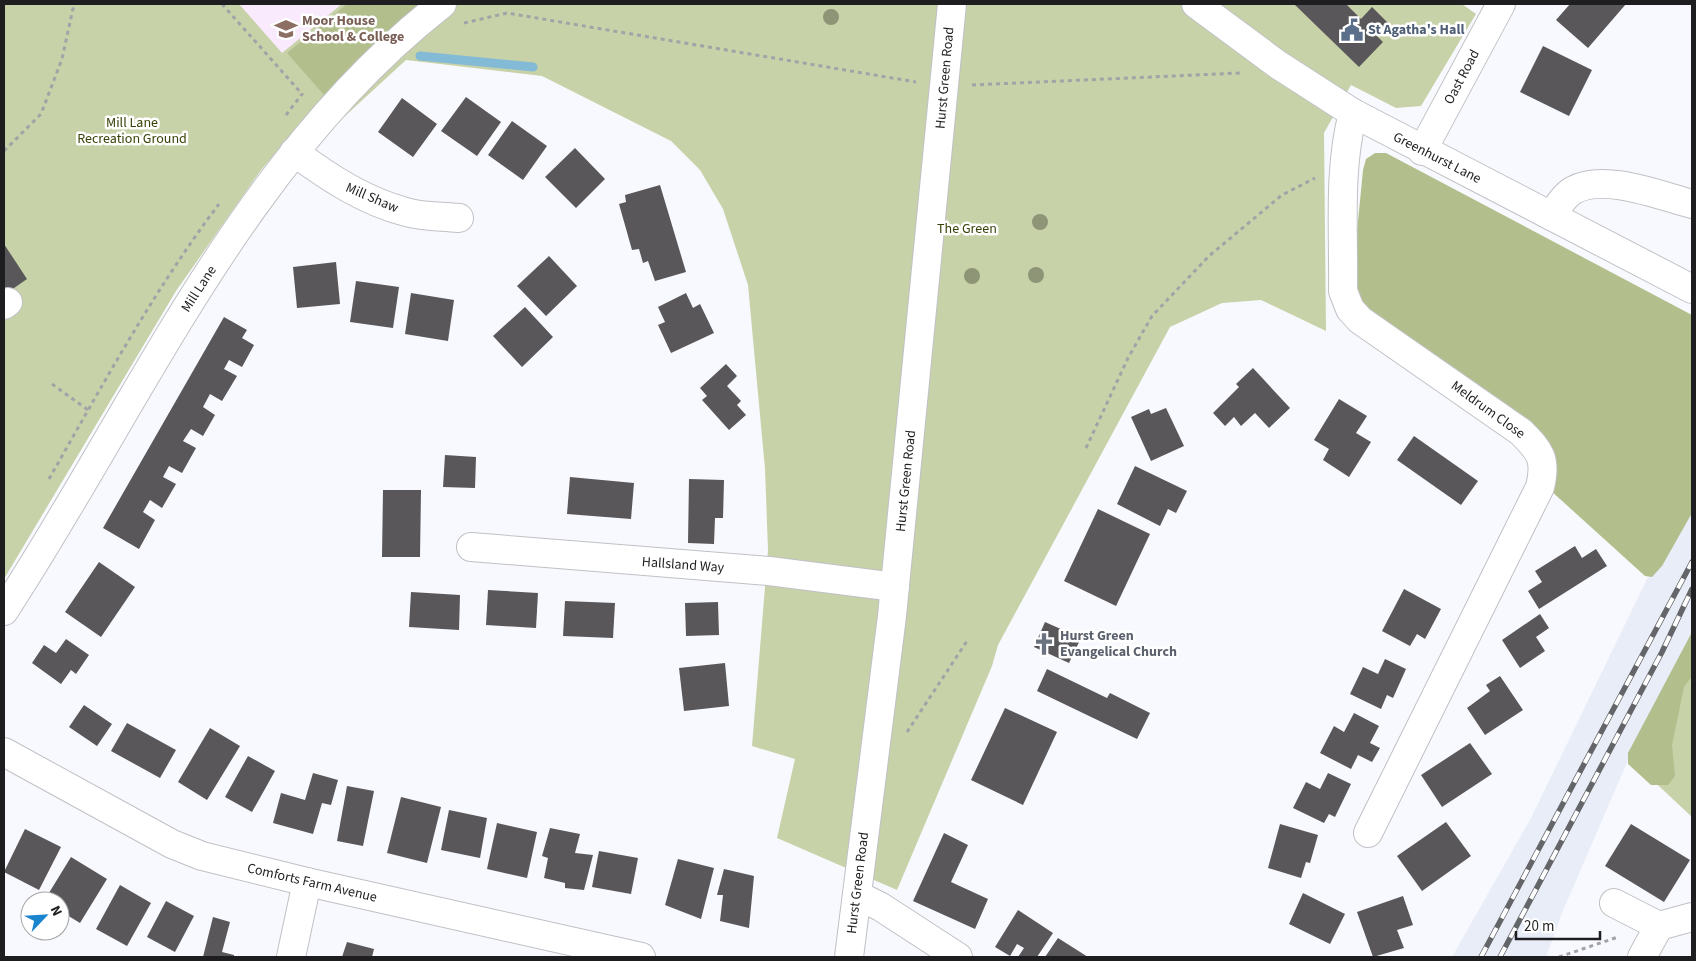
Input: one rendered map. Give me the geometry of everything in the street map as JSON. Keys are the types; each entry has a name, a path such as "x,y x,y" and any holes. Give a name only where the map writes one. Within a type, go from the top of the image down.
{"street":[{"name":"Hurst Green Road","path":"849,957 895,587 952,4"},
{"name":"Greenhurst Lane","path":"1196,4 1277,64 1353,113 1692,289"},
{"name":"Oast Road","path":"1422,150 1501,4"},
{"name":"Mill Lane","path":"4,612 39,557 194,295 258,200 323,116 384,52 434,10"},
{"name":"Meldrum Close","path":"1353,113 1348,132 1344,171 1343,291 1350,309 1360,320 1521,432 1538,450 1544,470 1540,487 1368,833"},
{"name":"Mill Shaw","path":"294,152 342,186 378,202 407,213 459,218"},
{"path":"1551,216 1573,190 1590,186 1628,187 1692,204"},
{"name":"Hallsland Way","path":"471,548 769,571 895,587"},
{"name":"Comforts Farm Avenue","path":"4,752 172,844 202,856 307,882 641,957"},
{"path":"291,957 307,882"},
{"path":"858,895 881,906 958,957"},
{"path":"1614,903 1659,926 1692,918"},
{"path":"1642,957 1659,926"}],"path":[{"path":"4,151 41,114 62,59 74,4"},
{"path":"222,4 302,94"},
{"path":"434,10 447,26 507,13 944,87 1254,72 1277,64"},
{"path":"1086,448 1128,358 1152,316 1208,256 1282,195 1320,175 1344,171"},
{"path":"52,384 88,410"},
{"path":"902,741 966,641"},
{"path":"1560,957 1595,944"}],"shaded area":[{"name":"Moor House School & College","path":"239,4 342,4 282,54"},
{"path":"1692,498 1692,639 1629,758 1562,913 1546,957 1452,957 1531,818 1648,577"}],"green space":[{"name":"The Green","path":"4,4 239,4 282,53 342,4 1462,4 1476,14 1421,106 1396,108 1351,85 1324,133 1326,331 1261,300 1222,303 1170,327 998,645 992,666 897,890 777,838 795,759 752,746 768,550 765,469 748,285 723,209 700,170 671,141 542,76 406,60 344,117 322,99 261,170 176,291 4,579"},
{"path":"347,4 419,4 324,95 287,53"},
{"path":"1375,153 1386,153 1692,315 1692,513 1662,566 1652,577 1645,576 1550,490 1553,473 1367,313 1358,295 1353,272 1363,170 1366,159"},
{"path":"1692,632 1692,676 1684,687 1672,745 1675,776 1668,785 1651,785 1628,764 1628,753"},
{"path":"1692,667 1692,817 1629,758"}],"building":[{"name":"St Agatha's Hall","path":"1294,4 1346,4 1361,19 1372,7 1389,24 1377,36 1383,42 1359,67"},
{"path":"1570,4 1626,4 1588,48 1556,20"},
{"path":"1543,46 1592,70 1569,116 1520,92"},
{"path":"466,97 501,122 477,156 441,131"},
{"path":"402,98 437,124 413,157 378,132"},
{"path":"512,121 547,146 523,180 488,155"},
{"path":"575,148 605,179 576,208 545,177"},
{"path":"660,185 686,272 655,281 648,261 643,263 639,249 632,250 619,204 626,202 625,195"},
{"path":"4,244 27,279 4,295"},
{"path":"549,256 577,286 546,316 517,286"},
{"path":"336,262 340,304 297,308 293,267"},
{"path":"356,281 399,287 393,328 350,322"},
{"path":"411,293 454,300 448,341 405,334"},
{"path":"686,293 693,308 700,304 714,333 671,353 658,325 665,322 658,307"},
{"path":"525,307 553,337 522,367 493,336"},
{"path":"224,317 247,330 242,338 254,345 242,367 229,360 224,369 237,376 222,401 210,394 203,407 215,415 203,436 191,429 183,441 196,448 182,473 169,466 163,477 176,484 162,508 150,500 143,512 155,520 139,549 103,528"},
{"path":"726,364 737,376 727,386 741,401 737,405 746,415 729,430 702,400 707,396 700,388"},
{"path":"1253,368 1290,408 1269,428 1255,413 1241,426 1234,417 1225,426 1213,413 1239,387 1236,384"},
{"path":"1339,399 1367,416 1356,433 1371,442 1349,477 1323,460 1329,449 1314,440"},
{"path":"1166,408 1184,446 1151,461 1131,417 1149,409 1151,414"},
{"path":"1414,436 1478,481 1461,505 1397,460"},
{"path":"445,455 476,457 475,488 443,487"},
{"path":"1135,466 1187,491 1176,513 1168,509 1160,526 1117,504"},
{"path":"570,477 634,483 631,519 567,514"},
{"path":"689,479 724,480 723,518 715,518 714,544 688,543"},
{"path":"383,490 421,490 420,557 382,557"},
{"path":"1098,509 1150,534 1116,606 1064,581"},
{"path":"1575,546 1582,558 1596,549 1607,566 1539,609 1528,591 1542,582 1535,571"},
{"path":"99,562 135,587 101,637 65,612"},
{"path":"1404,589 1441,609 1425,639 1417,634 1410,646 1382,631"},
{"path":"488,590 538,593 536,628 486,625"},
{"path":"411,592 460,595 459,630 409,627"},
{"path":"565,601 615,603 613,638 563,636"},
{"path":"718,602 719,635 686,636 685,603"},
{"path":"1540,614 1549,628 1536,637 1545,651 1520,668 1502,640"},
{"path":"1045,622 1081,638 1069,663 1034,647"},
{"path":"66,639 89,655 76,674 71,670 61,684 32,663 44,645 56,653"},
{"path":"1385,659 1406,669 1393,698 1387,695 1381,709 1350,694 1363,667 1378,674"},
{"path":"725,663 729,706 684,711 679,668"},
{"path":"1047,669 1107,698 1110,693 1150,713 1137,739 1037,691"},
{"path":"1500,676 1523,710 1485,735 1467,708 1490,691 1486,685"},
{"path":"84,705 112,724 97,746 69,727"},
{"path":"1005,708 1057,732 1023,805 971,780"},
{"path":"1354,713 1379,726 1370,743 1380,748 1372,762 1358,755 1351,769 1320,753 1334,726 1344,732"},
{"path":"127,723 176,750 160,778 111,751"},
{"path":"210,728 240,746 207,800 178,782"},
{"path":"1470,743 1492,774 1442,807 1421,775"},
{"path":"248,756 275,771 252,812 225,797"},
{"path":"313,773 338,780 331,805 322,803 313,834 273,823 281,793 305,800"},
{"path":"1328,773 1351,784 1335,817 1329,814 1324,823 1293,808 1306,782 1320,789"},
{"path":"347,786 374,791 363,846 337,841"},
{"path":"401,797 441,807 427,863 387,853"},
{"path":"449,810 487,818 480,858 441,850"},
{"path":"1446,822 1471,856 1422,891 1397,856"},
{"path":"497,823 537,832 527,878 487,869"},
{"path":"1280,824 1318,835 1310,863 1306,862 1301,878 1268,868"},
{"path":"1631,824 1690,860 1664,902 1605,866"},
{"path":"550,828 580,834 575,853 593,855 584,890 565,888 565,883 544,878 548,858 542,856"},
{"path":"25,829 61,847 39,890 4,872"},
{"path":"944,833 968,845 951,882 988,899 975,929 913,901"},
{"path":"599,851 638,858 631,894 592,887"},
{"path":"71,857 107,879 80,923 70,917 70,891 50,891"},
{"path":"678,859 714,868 701,919 665,905"},
{"path":"724,869 754,876 749,928 720,921 723,895 717,895"},
{"path":"120,885 151,903 127,946 96,929"},
{"path":"1303,893 1345,914 1330,944 1289,924"},
{"path":"1403,896 1413,925 1397,930 1404,948 1373,957 1357,912"},
{"path":"166,901 194,916 175,952 147,937"},
{"path":"1018,910 1053,933 1037,957 1018,957 1024,948 1017,944 1010,956 995,947"},
{"path":"213,917 230,922 222,952 234,955 234,957 203,957"},
{"path":"1058,938 1088,957 1045,957"},
{"path":"347,942 374,949 372,957 342,957"}],"waterway":[{"path":"420,56 533,67"}],"railway":[{"path":"1481,957 1692,562"},
{"path":"1500,957 1662,652 1692,589"}],"place":[{"name":"Moor House School & College","path":"286,29"},
{"name":"St Agatha's Hall","path":"1352,30"},
{"name":"Hurst Green Evangelical Church","path":"1044,644"}],"park label":[{"name":"Mill Lane Recreation Ground","path":"132,132"}]}
